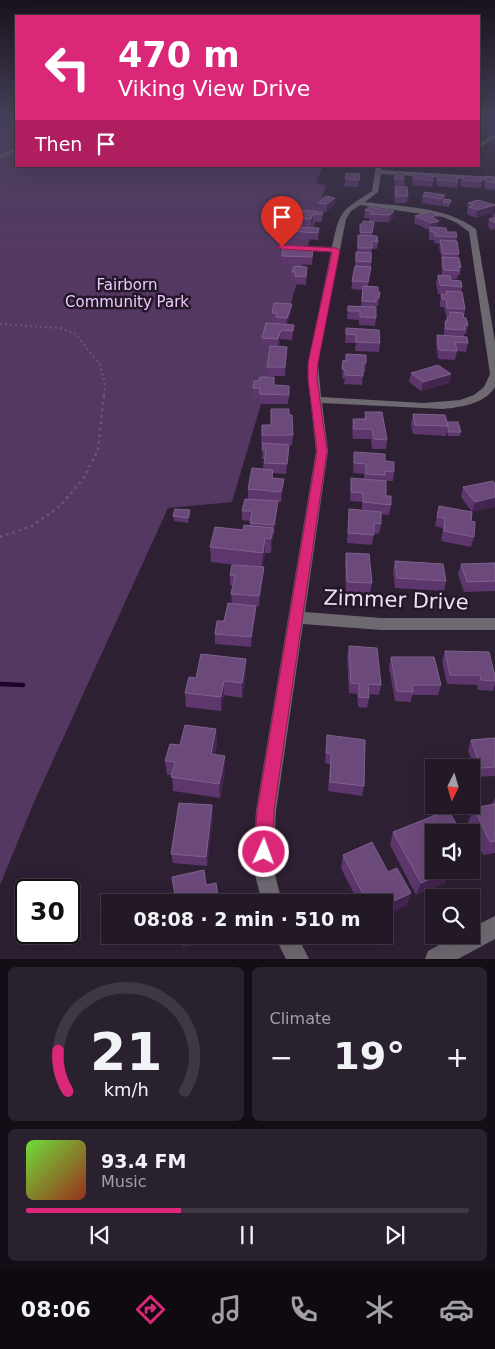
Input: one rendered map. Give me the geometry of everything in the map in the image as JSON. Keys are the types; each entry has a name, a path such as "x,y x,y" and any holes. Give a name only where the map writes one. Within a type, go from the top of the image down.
{"street":[{"path":"270,894 263,866 265,820 322,451 313,379 313,363 343,216 375,192 378,169 495,178"},
{"path":"316,400 443,406 462,403 478,397 492,384 495,374 474,234 468,226 453,218 435,213 360,203"},
{"path":"282,247 336,250"},
{"path":"485,304 495,304"},
{"name":"Zimmer Drive","path":"296,617 381,624 495,624"},
{"path":"436,959 495,927"},
{"path":"290,944 298,959"}],"path":[{"path":"0,324 60,328 76,334 100,365 105,384 98,450 83,479 60,506 32,526 0,537"}],"green space":[{"name":"Fairborn Community Park","path":"0,165 15,165 15,167 323,167 316,183 326,185 232,502 168,508 34,802 0,885"}],"building":[{"path":"395,172 403,172 404,179 395,179"},
{"path":"346,173 360,174 359,180 345,179"},
{"path":"413,173 432,175 433,181 414,178"},
{"path":"437,174 456,176 458,182 438,180"},
{"path":"462,176 481,177 482,181 463,181"},
{"path":"485,176 495,177 495,183 487,182"},
{"path":"395,186 407,187 408,196 396,196"},
{"path":"425,192 445,195 442,199 423,196"},
{"path":"326,196 335,198 327,204 318,203"},
{"path":"444,199 451,200 450,203 443,202"},
{"path":"478,200 495,205 477,210 469,207 474,205 468,203"},
{"path":"369,207 394,211 390,215 370,214 372,212 365,210"},
{"path":"302,210 323,212 322,215 313,214 311,219 299,219"},
{"path":"430,212 438,215 431,217 439,221 431,223 415,216"},
{"path":"363,221 374,222 372,233 360,232 360,224 363,224"},
{"path":"289,227 319,228 318,233 288,231"},
{"path":"430,227 446,228 447,232 456,232 457,237 435,236 435,232 431,232"},
{"path":"358,235 377,236 378,242 372,241 372,248 358,248"},
{"path":"440,240 457,241 459,254 443,254"},
{"path":"283,249 313,250 312,257 282,256"},
{"path":"356,252 371,253 371,262 356,261"},
{"path":"442,257 459,258 461,267 458,267 459,271 444,270"},
{"path":"294,266 307,267 306,277 295,276 296,272 292,272"},
{"path":"355,266 371,267 368,282 352,281"},
{"path":"438,275 450,276 451,280 461,281 462,287 440,285"},
{"path":"363,286 378,287 378,292 380,292 376,302 362,301"},
{"path":"446,291 462,292 465,309 447,308 446,299 442,299 441,294 447,295"},
{"path":"274,303 292,304 287,318 276,317 277,313 272,313"},
{"path":"348,306 376,307 376,318 360,317 360,311 348,311"},
{"path":"450,312 463,313 468,325 464,325 465,330 446,329 445,321 448,321 447,317 450,317"},
{"path":"266,323 294,325 293,331 281,330 278,339 262,338"},
{"path":"346,328 379,330 380,343 356,342 356,335 346,334"},
{"path":"437,335 467,337 468,343 455,342 457,351 439,350"},
{"path":"270,346 287,347 285,367 267,367"},
{"path":"346,354 366,355 366,363 363,363 363,376 345,375 345,370 342,369 343,360 346,361"},
{"path":"438,365 451,374 423,382 411,373"},
{"path":"260,377 274,377 274,385 289,386 289,395 260,394 260,388 253,388 254,381 259,381"},
{"path":"271,409 289,409 289,415 292,415 293,435 262,435 262,425 271,425"},
{"path":"365,412 382,412 387,440 374,439 372,429 354,429 353,419 366,419"},
{"path":"413,414 445,415 448,426 415,425"},
{"path":"447,422 458,422 461,432 449,432"},
{"path":"263,443 289,445 287,464 264,463 266,450 262,450"},
{"path":"354,452 385,454 385,461 394,462 394,472 385,471 385,475 366,474 366,464 354,463"},
{"path":"252,468 273,470 272,478 284,479 281,492 248,489"},
{"path":"351,478 386,481 386,496 391,496 391,505 363,502 363,493 351,492"},
{"path":"493,481 495,484 495,497 475,502 463,487"},
{"path":"245,499 278,501 274,525 250,523 252,511 242,511"},
{"path":"439,506 472,512 471,521 475,522 474,537 444,531 445,518 437,517"},
{"path":"175,509 190,510 188,518 173,516"},
{"path":"349,509 381,512 381,524 374,523 374,535 348,533"},
{"path":"244,525 273,528 271,539 265,538 263,553 210,547 215,527 243,530"},
{"path":"346,553 369,554 372,583 347,582"},
{"path":"395,561 443,564 446,581 397,578"},
{"path":"495,563 495,581 467,582 461,564"},
{"path":"232,565 264,567 259,596 231,594 235,576 230,575"},
{"path":"228,603 256,606 251,637 215,634 217,621 224,621"},
{"path":"349,646 377,648 381,685 368,684 369,698 359,697 359,684 351,683"},
{"path":"445,651 489,652 495,681 481,680 480,675 450,675"},
{"path":"201,654 246,659 242,683 224,681 221,697 185,693 189,677 196,678"},
{"path":"391,657 434,657 441,685 412,685 413,692 397,691"},
{"path":"185,725 216,729 211,754 225,756 219,784 171,777 175,762 165,761 170,744 180,745"},
{"path":"327,735 365,740 364,786 330,782 331,754 326,753"},
{"path":"495,738 495,767 481,768 480,759 478,759 471,740"},
{"path":"179,803 212,805 206,857 171,854"},
{"path":"495,804 495,841 490,842 477,814 480,814 480,807"},
{"path":"438,814 450,814 456,824 425,824 425,879 430,879 421,883 393,832"},
{"path":"372,842 388,872 397,868 411,893 393,901 393,894 363,894 343,855"},
{"path":"204,870 206,885 216,883 218,894 175,894 172,877"}],"waterway":[{"path":"0,684 23,685"}],"route":[{"path":"264,852 266,811 322,451 321,429 313,379 313,363 336,250 282,247"}]}
